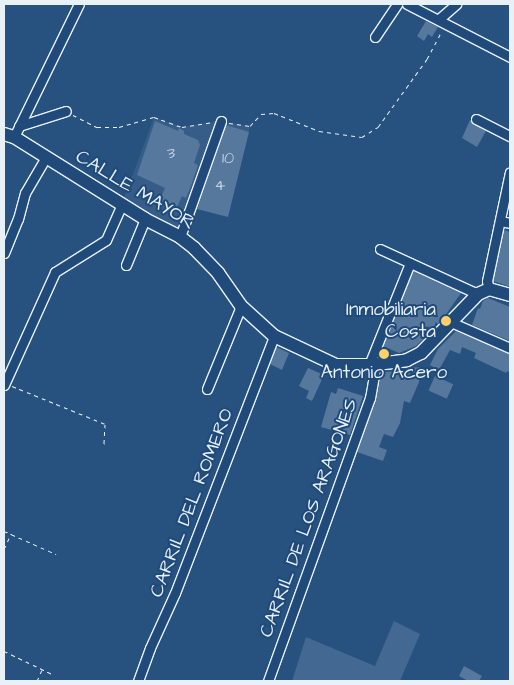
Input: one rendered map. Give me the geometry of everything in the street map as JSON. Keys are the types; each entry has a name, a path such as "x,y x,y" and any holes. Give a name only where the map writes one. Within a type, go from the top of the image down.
{"street":[{"path":"12,133 79,4"},
{"path":"375,37 397,4"},
{"path":"407,4 510,57"},
{"path":"442,22 456,4"},
{"path":"12,133 66,111"},
{"path":"476,120 510,136"},
{"path":"180,236 221,121"},
{"name":"CALLE MAYOR","path":"12,133 46,157 145,219 180,236 218,273 241,306 274,336 336,365 372,365 407,360 421,353 483,292"},
{"path":"4,253 18,219 25,193 46,157"},
{"path":"483,292 510,175"},
{"path":"5,383 55,272 106,240 122,204"},
{"path":"126,265 145,219"},
{"path":"500,221 510,223"},
{"path":"380,249 483,292 510,295"},
{"name":"CARRIL DE LOS ARAGONES","path":"268,681 370,398 372,365 410,263"},
{"path":"207,389 241,306"},
{"path":"452,323 510,348"},
{"name":"CARRIL DEL ROMERO","path":"138,681 150,648 175,593 274,336"}],"path":[{"path":"66,111 96,127 119,126 154,117 182,127 221,121 250,126 261,114 274,113 319,131 362,137 378,127 427,59 442,22"},
{"path":"5,383 105,424 104,445"},
{"path":"4,530 56,554"},
{"path":"4,549 11,534"},
{"path":"4,651 54,675"},
{"path":"37,681 42,669"}],"shaded area":[{"path":"154,117 182,127 217,121 250,126 230,207 193,197 180,237 122,204"},
{"path":"394,621 420,634 400,681 292,681 306,637 375,666"}],"building":[{"path":"426,21 438,27 432,37 428,34 424,41 417,36"},
{"path":"470,120 486,131 477,147 462,138"},
{"path":"155,121 178,131 179,128 184,131 184,134 198,140 200,145 194,163 198,165 192,183 186,198 182,196 175,212 158,204 165,188 137,175"},
{"path":"226,125 249,132 228,217 197,209"},
{"path":"504,230 510,232 510,287 493,281"},
{"path":"413,271 461,293 442,320 438,324 436,322 433,329 416,346 399,353 383,346"},
{"path":"488,298 510,307 510,341 472,325 478,308 480,309 483,301"},
{"path":"456,331 510,354 510,373 507,371 506,373 474,358 476,353 462,347 460,354 450,350 439,370 430,365 438,349"},
{"path":"276,347 289,353 282,370 270,364"},
{"path":"421,367 419,382 410,403 404,401 400,423 393,437 384,434 379,447 387,450 383,461 357,452 376,400 381,372 408,371 409,368"},
{"path":"308,368 324,375 312,401 306,398 309,391 299,386"},
{"path":"435,376 453,384 447,399 428,391"},
{"path":"338,388 363,396 350,435 321,427 331,392 336,394"},
{"path":"464,666 482,676 479,681 468,681 459,676"}],"place":[{"name":"Inmobiliaria Costa","path":"446,321"},
{"name":"Antonio Acero","path":"384,354"}]}
